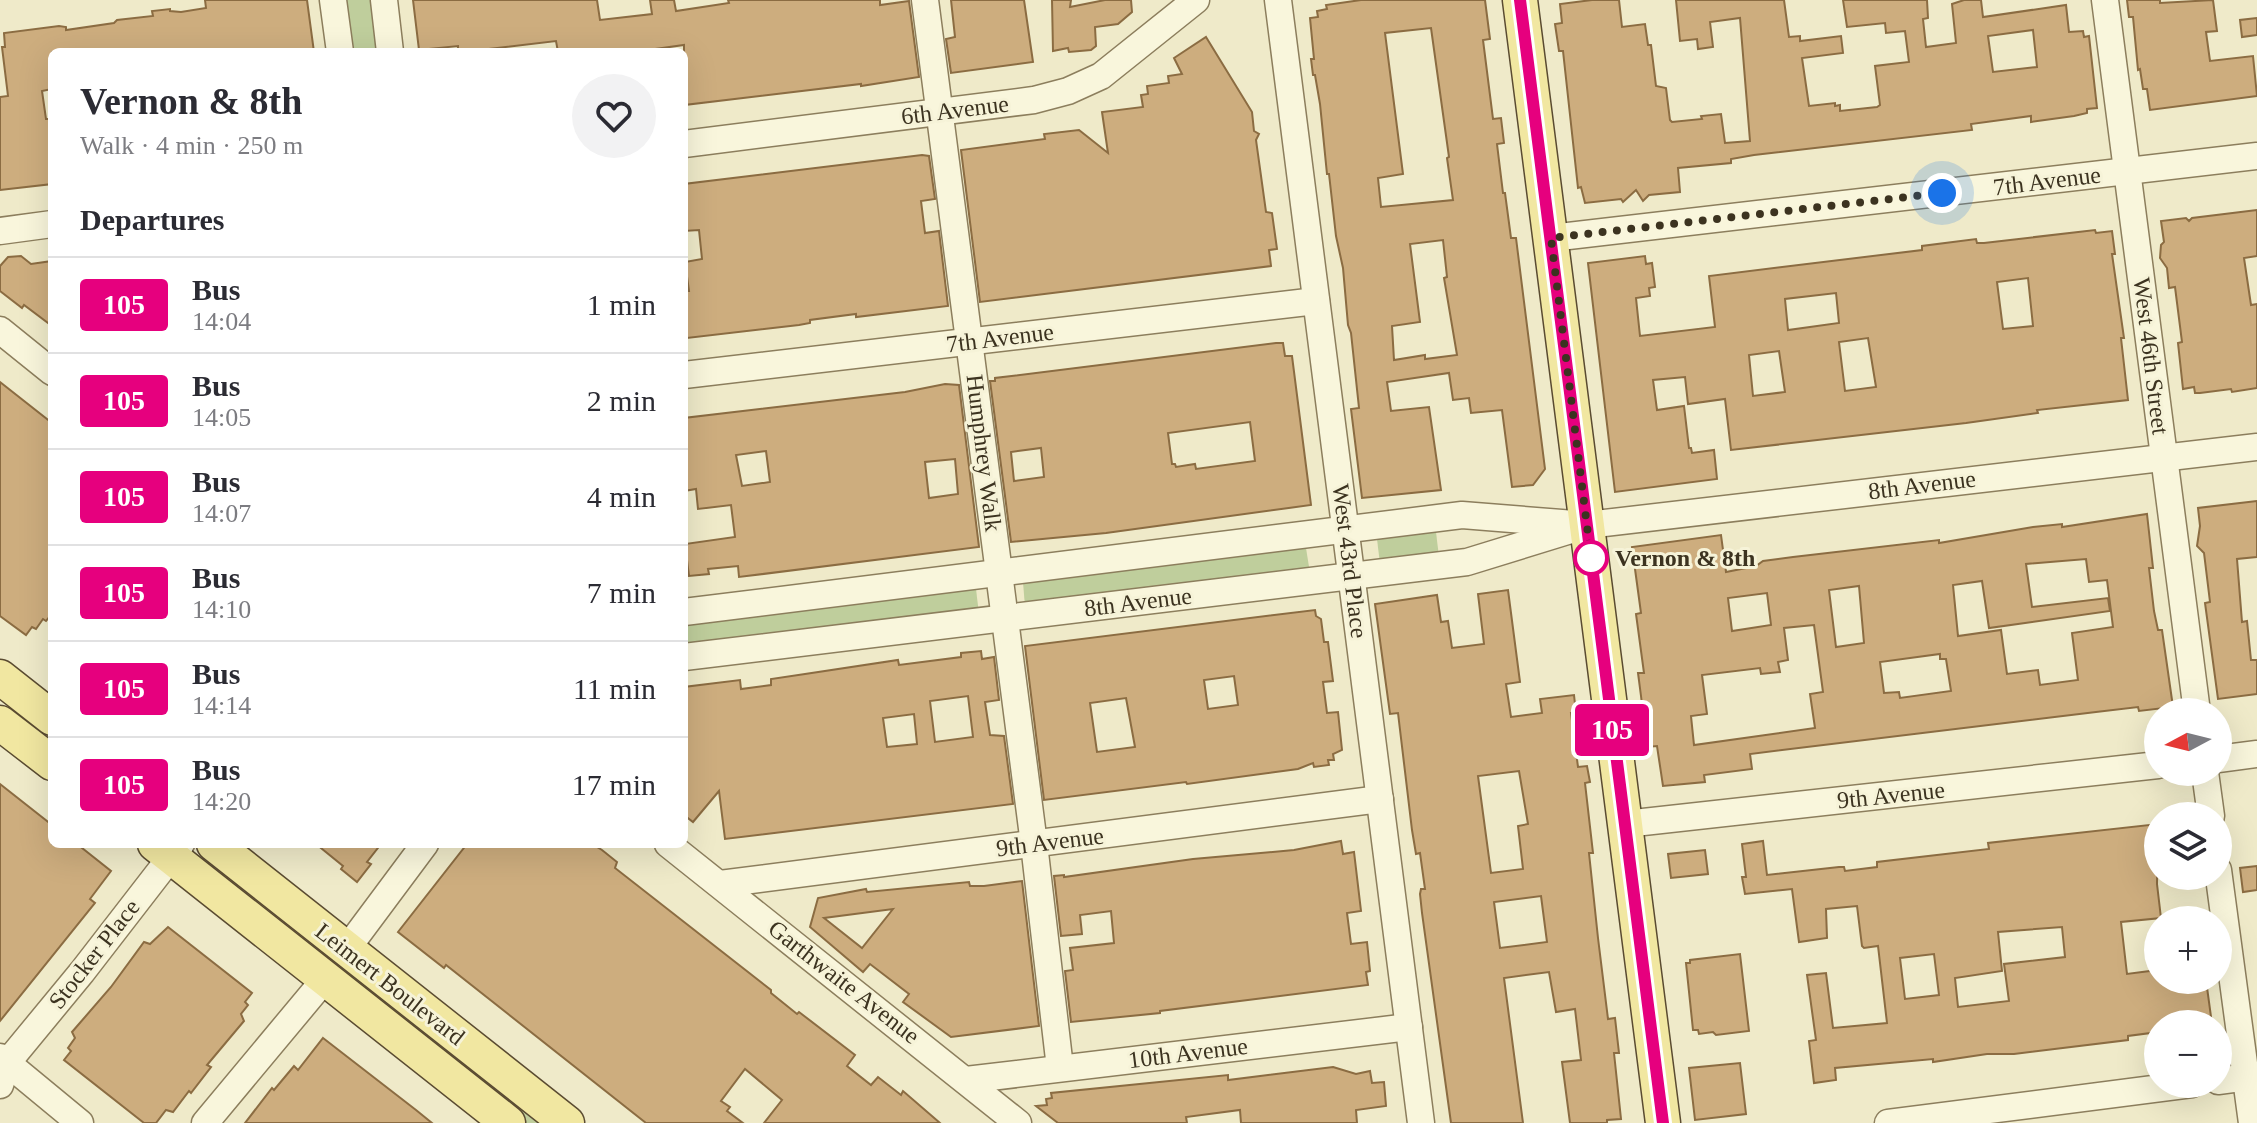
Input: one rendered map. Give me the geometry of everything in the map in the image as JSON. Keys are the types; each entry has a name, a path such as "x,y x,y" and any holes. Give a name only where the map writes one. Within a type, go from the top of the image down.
{"main road":[{"path":"1520,0 1663,1123"},
{"path":"0,677 48,715"},
{"path":"0,723 48,760"},
{"name":"Leimert Boulevard","path":"169,848 325,979 508,1123"},
{"name":"Leimert Boulevard","path":"219,848 567,1123"}],"street":[{"path":"333,0 339,48"},
{"path":"384,0 390,48"},
{"name":"Humphrey Walk","path":"925,0 1005,618"},
{"name":"6th Avenue","path":"688,144 1034,100 1068,91 1101,76 1196,0"},
{"name":"West 43rd Place","path":"1278,0 1421,1123"},
{"name":"West 46th Street","path":"2105,0 2195,698"},
{"name":"7th Avenue","path":"1551,238 2257,156"},
{"path":"0,231 48,225"},
{"name":"7th Avenue","path":"688,375 1316,301"},
{"path":"0,330 48,369"},
{"name":"8th Avenue","path":"688,657 1467,562 1587,525 2257,447"},
{"name":"8th Avenue","path":"688,612 1462,515 1587,525"},
{"path":"1005,618 1060,1068"},
{"path":"2232,757 2257,754"},
{"name":"9th Avenue","path":"1625,824 2144,767"},
{"name":"9th Avenue","path":"720,884 1380,799"},
{"name":"Stocker Place","path":"2,1067 82,972 169,848"},
{"path":"346,950 422,848"},
{"name":"Garthwaite Avenue","path":"673,848 1018,1123"},
{"path":"2221,890 2252,1076 2252,1123"},
{"path":"205,1123 325,979"},
{"name":"10th Avenue","path":"966,1080 1409,1027"},
{"path":"2,1067 80,1123"},
{"path":"2232,1079 2252,1076"},
{"path":"1888,1123 2144,1090"}],"green space":[{"path":"346,0 371,0 377,48 352,48"},
{"path":"1436,532 1439,557 1380,564 1377,539"},
{"path":"1306,548 1310,573 1025,607 1023,582"},
{"path":"976,589 979,614 688,650 688,625"},
{"path":"312,943 549,1123 526,1123 307,950"}],"building":[{"path":"205,0 307,0 313,48 48,48 48,90 42,91 48,119 48,184 0,190 0,97 8,96 2,47 5,47 4,33 59,26 66,27 66,30 153,16 152,11 170,9 181,12 206,8"},
{"path":"413,0 597,0 600,20 652,14 650,0 674,0 676,11 729,3 728,0 880,0 880,5 909,1 919,77 688,105 688,48 684,45 663,48 557,48 556,41 497,48 419,48"},
{"path":"951,0 1024,0 1033,62 951,73 946,39 955,37"},
{"path":"1052,0 1071,0 1070,7 1105,0 1131,0 1132,12 1118,24 1095,27 1096,46 1091,50 1069,52 1068,48 1053,51"},
{"path":"1361,0 1485,0 1490,39 1483,40 1493,119 1501,118 1504,143 1497,144 1503,193 1511,238 1516,238 1545,469 1533,485 1512,487 1502,410 1471,413 1469,398 1453,400 1449,373 1387,382 1391,411 1429,407 1441,490 1362,498 1351,409 1359,408 1351,333 1327,174 1320,104 1311,59 1314,59 1310,18 1318,17 1317,11 1327,9 1326,5","holes":["1431,28 1453,200 1381,207 1378,178 1403,174 1385,33","1443,240 1447,277 1444,278 1457,355 1425,359 1425,355 1394,360 1392,326 1420,322 1410,244"]},
{"path":"1619,0 1622,27 1645,24 1656,86 1666,88 1670,120 1702,119 1701,116 1721,114 1725,143 1750,141 1740,18 1710,22 1713,47 1698,49 1697,39 1680,41 1676,0 1784,0 1789,37 1800,36 1800,41 1841,36 1843,53 1802,58 1809,106 1835,103 1835,106 1840,105 1840,111 1880,105 1875,66 1909,62 1905,31 1886,33 1885,23 1847,27 1843,0 1927,0 1928,18 1923,19 1926,47 1956,43 1952,4 1964,0 1981,0 1983,17 2066,5 2069,32 2083,31 2084,37 2089,36 2097,108 2074,116 2031,122 2031,116 1971,124 1972,130 1754,155 1731,159 1731,163 1678,168 1680,192 1649,195 1643,201 1636,190 1623,202 1621,199 1585,203 1581,187 1578,188 1563,51 1559,51 1555,24 1562,23 1560,4","holes":["2033,30 2037,67 1993,72 1988,36"]},
{"path":"2127,0 2160,0 2160,3 2213,0 2217,31 2206,32 2210,61 2253,56 2257,96 2150,110 2147,89 2143,89 2138,70 2133,17 2129,17"},
{"path":"2257,18 2257,35 2242,37 2240,20"},
{"path":"1206,37 1252,112 1254,131 1259,134 1256,140 1266,212 1272,213 1277,249 1269,250 1271,266 980,302 961,150 1045,139 1044,134 1079,130 1108,153 1102,112 1143,107 1141,95 1148,94 1147,86 1169,83 1168,76 1182,74 1174,58"},
{"path":"929,156 935,199 921,201 925,233 939,231 948,306 856,317 856,314 810,320 810,323 799,325 688,338 688,261 702,259 699,230 688,231 688,184"},
{"path":"2257,210 2257,256 2244,258 2251,305 2257,304 2257,388 2200,393 2195,393 2194,387 2183,389 2178,343 2182,342 2175,287 2169,288 2167,268 2160,258 2164,242 2161,221 2186,218 2189,221 2192,218"},
{"path":"2095,230 2096,233 2112,231 2128,400 2037,410 2038,413 1966,423 1731,450 1725,399 1688,404 1685,377 1653,380 1657,410 1684,406 1692,453 1714,450 1717,479 1615,492 1588,263 1645,256 1646,264 1652,263 1655,287 1649,288 1650,296 1636,298 1640,336 1715,327 1709,276 1922,250 1922,246 1976,239 1977,243","holes":["2028,278 2033,326 2003,329 1997,282","1836,293 1839,323 1788,330 1785,299","1868,338 1876,387 1845,391 1839,342","1779,351 1785,392 1753,396 1749,355"]},
{"path":"21,256 31,264 48,262 48,323 0,291 0,266 8,257"},
{"path":"1283,343 1285,356 1292,356 1311,505 1106,533 1011,542 990,381 995,381 995,378","holes":["1250,422 1255,461 1196,469 1195,464 1176,467 1172,464 1168,433","1041,448 1044,477 1014,481 1011,452"]},
{"path":"0,382 48,420 48,619 43,619 36,629 32,627 26,635 0,616"},
{"path":"945,384 959,385 979,547 739,577 738,566 708,569 709,574 689,576 688,544 735,537 731,505 698,509 696,489 688,490 688,418 905,392","holes":["766,451 770,482 742,486 736,455","955,459 958,494 929,498 925,462"]},
{"path":"2257,501 2257,557 2237,559 2242,622 2247,621 2251,660 2257,660 2257,694 2218,698 2205,603 2210,602 2204,553 2197,546 2200,526 2198,508"},
{"path":"2147,514 2154,611 2158,630 2162,630 2172,698 2144,698 2144,710 2139,711 2138,707 1750,754 1752,769 1704,775 1705,782 1663,786 1657,746 1647,747 1638,673 1644,673 1636,614 1641,613 1632,547 1721,535 1726,572 1756,566 1763,561 1939,540 1939,543 2062,524 2062,527","holes":["2086,559 2089,582 2107,580 2113,627 2072,633 2078,680 2040,685 2038,670 2007,674 2001,630 1958,636 1953,585 1982,581 1989,628 2110,611 2108,598 2032,607 2026,564","1859,586 1864,643 1836,647 1829,590","1767,593 1771,625 1732,631 1728,598","1814,625 1823,692 1810,694 1815,728 1694,745 1691,716 1707,714 1702,675 1760,668 1761,674 1780,672 1778,662 1788,660 1784,628","1940,654 1940,659 1946,659 1951,691 1900,698 1899,692 1884,693 1880,662"]},
{"path":"1508,590 1520,682 1506,684 1511,717 1542,713 1540,699 1574,695 1576,713 1571,713 1578,767 1587,766 1590,782 1585,783 1593,853 1589,853 1608,1019 1615,1018 1619,1053 1614,1053 1621,1119 1607,1120 1607,1123 1570,1123 1562,1062 1581,1060 1575,1009 1556,1012 1549,972 1504,978 1523,1123 1451,1123 1422,913 1420,894 1421,889 1425,889 1420,853 1416,854 1412,830 1398,713 1390,714 1375,604 1437,595 1441,622 1448,621 1452,648 1484,644 1478,594","holes":["1519,771 1528,824 1518,826 1523,869 1491,873 1478,776","1541,896 1547,942 1500,948 1494,902"]},
{"path":"1315,610 1316,616 1321,619 1324,642 1328,642 1333,681 1323,682 1327,713 1338,712 1342,750 1333,754 1334,760 1328,760 1329,765 1314,767 1313,763 1298,769 1044,800 1025,646","holes":["1234,676 1238,705 1208,709 1204,680","1126,698 1135,747 1097,752 1090,703"]},
{"path":"981,651 982,659 994,657 999,700 985,702 990,735 1004,736 1013,804 725,839 719,791 693,822 688,818 688,686 740,680 741,689 771,685 771,679 898,660 899,665 961,657 961,653","holes":["968,696 973,737 935,742 930,701","914,714 917,744 887,747 883,718"]},
{"path":"0,784 48,822 48,848 82,848 111,871 90,899 95,903 0,1021"},
{"path":"2144,826 2144,890 2158,890 2160,906 2144,906 2144,920 2121,922 2127,974 2144,972 2144,994 2208,994 2210,1010 2144,1010 2144,1034 2128,1036 2128,1040 1933,1062 1933,1059 1835,1068 1836,1080 1814,1083 1809,1041 1816,1040 1807,975 1826,973 1833,1028 1887,1023 1878,946 1862,946 1857,906 1826,909 1827,938 1799,942 1792,889 1745,894 1742,844 1763,841 1767,875 1839,867 1844,867 1845,871 1877,867 1877,862 1989,849 1988,843","holes":["2062,927 2065,957 2004,964 2009,1001 1958,1007 1955,978 2002,971 1998,932","1934,954 1939,995 1905,999 1900,958"]},
{"path":"1341,841 1343,854 1354,852 1361,911 1347,913 1351,944 1367,942 1368,985 1071,1022 1065,971 1073,970 1070,948 1114,943 1111,911 1080,915 1082,934 1061,936 1054,876 1294,850"},
{"path":"321,848 378,848 367,862 371,864 357,882 341,869 343,866"},
{"path":"464,848 599,848 617,862 615,868 771,990 797,1014 799,1012 855,1055 847,1066 871,1085 878,1077 901,1095 903,1091 940,1123 764,1123 782,1100 745,1069 721,1101 730,1107 727,1111 743,1123 646,1123 446,965 444,968 398,932"},
{"path":"1705,850 1708,874 1671,878 1668,854"},
{"path":"2257,866 2257,890 2243,892 2240,868"},
{"path":"1022,881 1039,1026 951,1037 903,1002 909,994 870,964 863,972 810,927 818,898 866,889 867,892 969,882 970,886","holes":["893,909 862,948 824,918"]},
{"path":"168,927 252,993 241,1014 244,1021 207,1065 211,1067 191,1093 189,1091 173,1112 166,1110 156,1123 144,1123 64,1060 75,1038 72,1032 144,942 150,944"},
{"path":"1740,954 1749,1031 1699,1034 1698,1030 1693,1030 1686,963"},
{"path":"323,1038 432,1123 245,1123 272,1088 274,1090 294,1066 298,1070"},
{"path":"1740,1063 1746,1114 1695,1120 1689,1068"},
{"path":"1333,1067 1356,1074 1370,1071 1372,1083 1384,1082 1386,1106 1356,1110 1357,1123 1241,1123 1240,1110 1186,1117 1187,1123 1058,1123 1036,1106 1047,1105 1046,1099 1052,1098 1051,1093 1228,1075 1228,1080"}],"bus line":[{"name":"105","path":"1520,0 1663,1123"}],"place":[{"name":"Vernon & 8th","path":"1591,558"}],"route":[{"path":"1591,558 1551,238 1942,193"}]}
